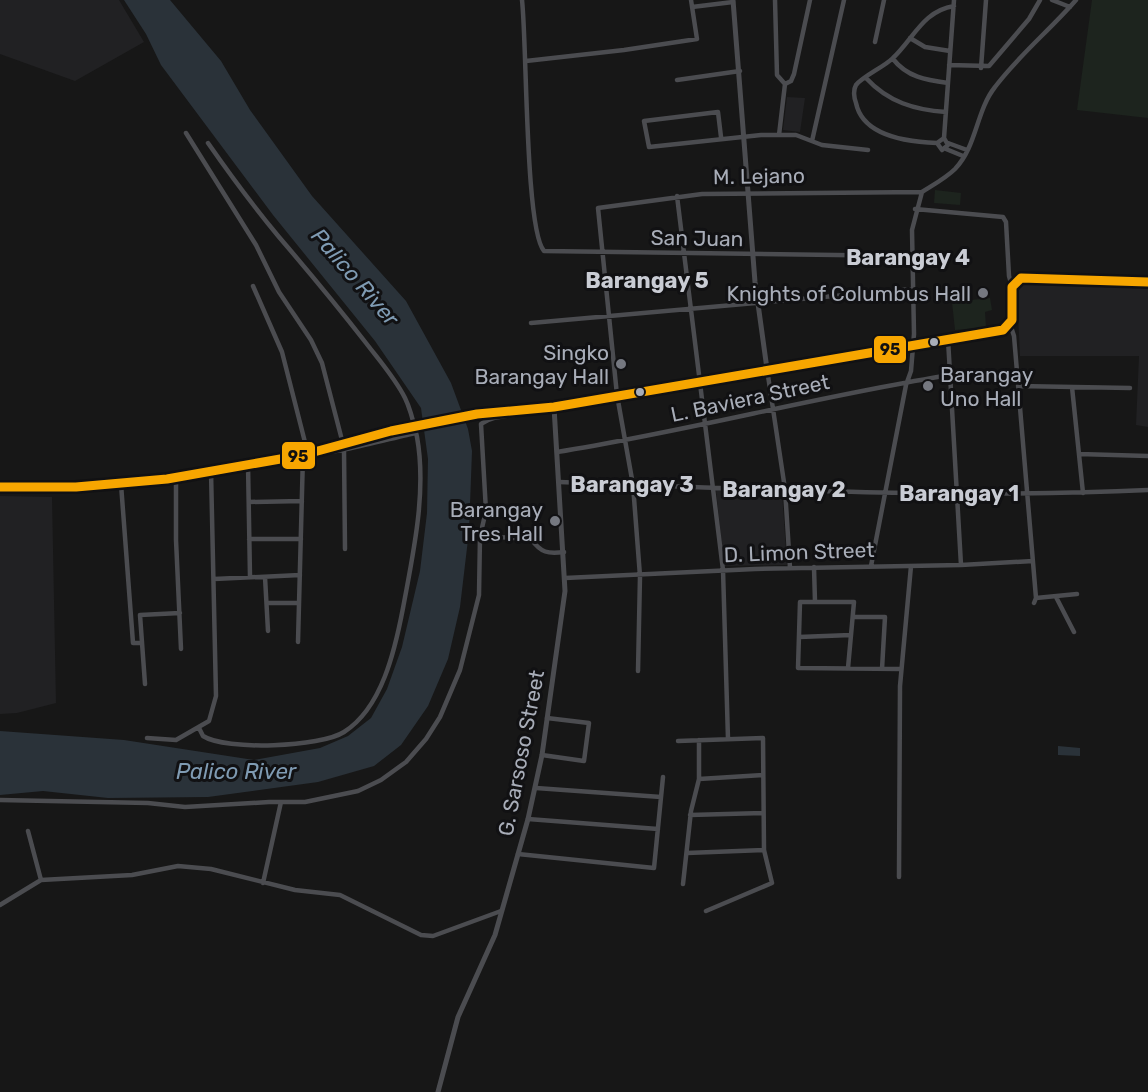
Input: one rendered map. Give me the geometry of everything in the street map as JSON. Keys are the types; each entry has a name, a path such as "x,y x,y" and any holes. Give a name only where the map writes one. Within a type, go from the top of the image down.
{"main road":[{"path":"0,487 56,488 121,484 176,477 306,455 343,447 364,437 477,414 554,406 1003,330 1010,324 1012,287 1017,281 1026,278 1148,282"}],"street":[{"path":"522,0 526,61 697,39 691,0"},
{"path":"775,0 777,75 785,84 779,135"},
{"path":"785,84 791,81 794,74 810,0"},
{"path":"812,141 844,0"},
{"path":"875,42 884,0"},
{"path":"981,68 986,0"},
{"path":"949,66 981,68 995,61 1029,19 1040,0"},
{"path":"1052,0 1070,7"},
{"path":"871,566 884,492 911,371 911,346 914,334 910,256 915,209 922,192 954,170 967,150 980,111 994,88 1076,0"},
{"path":"692,7 733,1 746,135 757,301 785,489 790,568"},
{"path":"944,138 937,143 902,140 871,125 858,110 854,93 856,85 893,59 931,13 954,3 944,138 947,146 963,156"},
{"path":"910,38 925,46 950,51"},
{"path":"893,59 903,70 916,77 948,83"},
{"name":"San Juan","path":"526,61 531,193 538,244 544,251 754,256 910,256"},
{"path":"677,80 740,71"},
{"path":"866,78 874,87 903,104 924,110 945,112"},
{"path":"721,137 718,112 644,121 649,147 721,137 796,135 822,145 868,150"},
{"path":"186,133 256,245 279,292 311,340 322,363 343,447 345,549"},
{"path":"199,728 203,736 222,743 312,743 339,736 356,725 370,706 386,670 400,622 412,563 420,482 416,433 406,399 392,377 322,287 241,190 208,143"},
{"path":"937,143 939,148 947,146 967,150"},
{"name":"M. Lejano","path":"603,253 598,208 677,196 750,192 922,192"},
{"path":"677,196 723,570 728,740"},
{"path":"915,209 1003,217 1006,222 1009,276 1012,287"},
{"path":"603,253 617,395 633,485 640,576 638,671"},
{"path":"253,286 282,352 306,455 302,501 298,642"},
{"path":"531,323 757,301 912,289"},
{"path":"1010,324 1014,336 1035,601 1077,594"},
{"path":"948,339 961,565"},
{"name":"L. Baviera Street","path":"557,452 626,441 950,375"},
{"path":"1018,386 1130,388"},
{"path":"1072,387 1083,493"},
{"name":"G. Sarsoso Street","path":"438,1092 458,1017 495,935 528,819 542,755 562,627 565,578 554,406"},
{"path":"0,800 148,803 185,807 305,802 358,791 393,772 426,739 440,717 470,637 479,595 480,536 486,511 481,424 489,418 515,416 535,409"},
{"path":"343,447 416,433"},
{"path":"1079,454 1148,456"},
{"path":"249,464 250,577"},
{"path":"147,738 176,740 199,728 209,721 216,696 211,471"},
{"path":"176,477 176,540 181,649"},
{"path":"559,483 956,494 1148,490"},
{"path":"121,484 133,643 142,643"},
{"path":"249,502 302,501"},
{"path":"480,536 531,539 547,554 564,552"},
{"path":"249,539 301,539"},
{"name":"D. Limon Street","path":"565,578 723,570 961,565 1033,561"},
{"path":"899,877 898,780 901,669 911,566"},
{"path":"814,567 815,602"},
{"path":"214,579 300,575"},
{"path":"266,577 268,631"},
{"path":"1056,597 1074,632"},
{"path":"848,668 854,602 800,602 798,668 901,669"},
{"path":"267,603 298,603"},
{"path":"145,684 142,614 180,613"},
{"path":"853,617 885,617 882,669"},
{"path":"799,637 851,635"},
{"path":"542,755 584,761 589,723 547,718"},
{"path":"678,741 764,738 764,850 772,883 706,911"},
{"path":"683,884 690,815 699,778 699,741"},
{"path":"699,778 763,775"},
{"path":"518,854 654,868 663,777"},
{"path":"536,788 661,797"},
{"path":"262,883 281,802"},
{"path":"690,815 764,813"},
{"path":"528,819 658,829"},
{"path":"28,831 41,880"},
{"path":"687,853 764,850"},
{"path":"0,905 41,880 132,875 186,866 211,869 295,891 340,896 421,935 433,936 501,911"}],"shaded area":[{"path":"0,0 119,0 144,42 75,81 0,54"},
{"path":"1092,0 1148,0 1148,118 1077,110"},
{"path":"787,97 805,98 800,132 783,130"},
{"path":"935,190 961,193 960,205 934,203"},
{"path":"1029,281 1148,287 1148,427 1136,425 1139,356 1020,356 1017,294 1022,284"},
{"path":"990,298 992,310 985,312 986,327 955,330 952,302"},
{"path":"716,490 782,492 787,565 724,566"},
{"path":"0,496 52,497 56,703 17,713 0,714"}],"water":[{"name":"Palico River","path":"124,0 170,0 221,61 250,110 312,196 406,301 451,383 468,429 472,451 469,531 460,607 448,659 428,706 401,745 374,766 318,782 208,797 108,798 43,791 0,795 0,731 124,740 254,760 320,748 348,736 371,718 387,689 402,647 420,571 427,513 428,459 421,408 375,341 273,215 161,65 146,34"},
{"path":"1058,746 1080,748 1080,756 1058,755"}],"transit line":[{"name":"95","path":"0,487 76,487 167,479 303,455 391,431 477,414 554,407 1003,330 1012,320 1012,287 1021,278 1148,282"}],"place":[{"name":"Knights of Columbus Hall","path":"983,293"},
{"name":"Singko Barangay Hall","path":"621,364"},
{"name":"Barangay Uno Hall","path":"928,386"},
{"name":"Barangay Tres Hall","path":"555,521"}],"district":[{"name":"Barangay 4","path":"908,257"},
{"name":"Barangay 5","path":"647,280"},
{"name":"Barangay 3","path":"632,484"},
{"name":"Barangay 2","path":"784,489"},
{"name":"Barangay 1","path":"959,493"}]}
